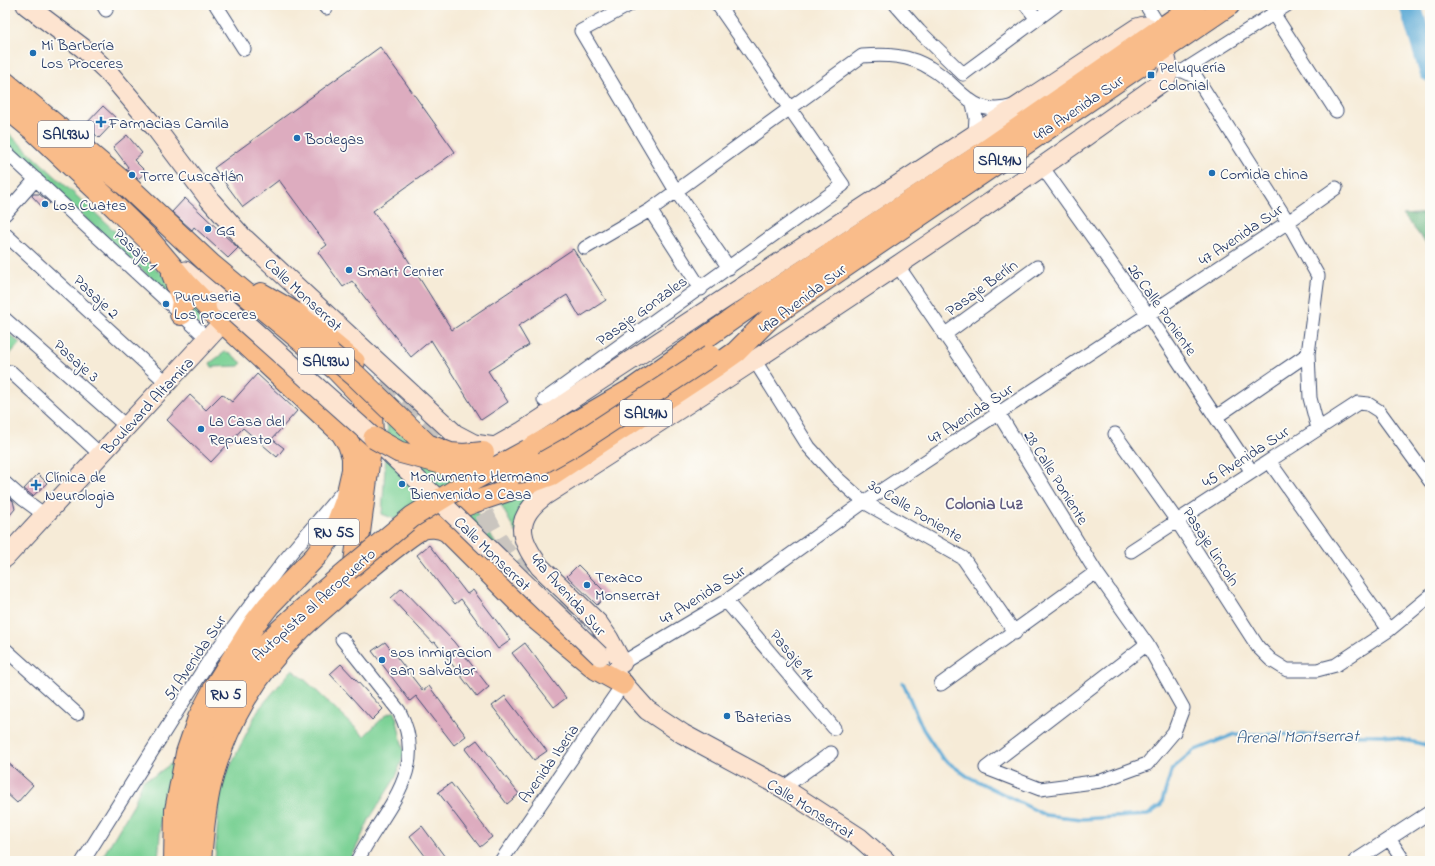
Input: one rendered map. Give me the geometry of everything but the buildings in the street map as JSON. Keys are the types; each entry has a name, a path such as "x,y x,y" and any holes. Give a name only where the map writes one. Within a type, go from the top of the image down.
{"highway":[{"path":"5,70 41,102 127,186"},
{"name":"SAL93W","path":"5,84 127,186 211,265 336,369 362,396 371,415 372,434 370,460 354,571 348,578"},
{"name":"SAL93W","path":"5,106 34,130 149,240"},
{"path":"5,120 56,152"},
{"path":"149,240 169,266 175,278 183,300 181,314"},
{"name":"RN 5S","path":"149,240 187,285 224,313 342,433 349,444 353,457 350,484 341,518 335,530 316,556 269,605 255,623 217,684 199,718 187,753 176,810 175,861"},
{"path":"211,265 296,314 363,369"},
{"path":"264,309 297,327 330,354 356,376 427,445 450,454 469,455 489,450"},
{"name":"RN 5","path":"200,861 206,807 218,754 245,698 264,670 348,578"}],"main road":[{"name":"49a Avenida Sur","path":"348,578 444,514 551,475 579,458 730,356 771,317 1158,37 1195,5"},
{"name":"49a Avenida Sur","path":"453,491 528,450 634,388 765,296 1158,37 1229,5"},
{"path":"374,438 399,452 463,469 509,473 528,471 576,444 771,317"},
{"name":"Autopista al Aeropuerto","path":"185,861 190,787 193,769 216,711 244,666 266,642 348,578 412,517 453,491"},
{"path":"420,529 440,527 447,532 532,616 596,669 623,684"}],"street":[{"name":"Calle Monserrat","path":"26,5 83,48 109,73 157,130 208,199 245,239 279,280 363,369 380,384"},
{"path":"216,5 244,49"},
{"path":"629,5 581,31 676,191 729,268"},
{"path":"701,289 843,185 718,5"},
{"path":"896,5 919,31 963,74 1056,5"},
{"path":"1026,5 1037,19"},
{"path":"1146,5 1158,37 1176,71 1196,77 1288,222 1318,276 1308,354 1310,398 1318,429"},
{"path":"1176,71 1287,5"},
{"path":"1273,13 1336,111"},
{"name":"49a Avenida Sur","path":"489,450 523,431 1137,28 1144,26 1158,37"},
{"path":"585,248 650,210 862,56 878,55 904,57 930,68 973,104 986,108 1020,105"},
{"name":"49a Avenida Sur","path":"622,663 610,639 598,623 540,567 534,558 523,537 522,529 524,520 532,506 544,496 755,361 898,266 1043,168 1176,71"},
{"path":"956,148 975,132 976,118 973,104"},
{"name":"Pasaje 1","path":"5,151 208,340"},
{"name":"26 Calle Poniente","path":"1043,168 1148,315 1252,472"},
{"path":"5,214 36,179"},
{"name":"47 Avenida Sur","path":"622,663 726,601 864,502 1288,222 1336,188"},
{"name":"Pasaje Gonzales","path":"544,400 701,289 650,210"},
{"name":"Pasaje 2","path":"5,234 167,383"},
{"name":"Calle Monserrat","path":"245,239 455,434 489,450"},
{"name":"28 Calle Poniente","path":"898,266 999,414 1096,572 1147,644 1183,708 1174,732 1147,764 1101,781 1040,789 986,768 1147,644"},
{"name":"Pasaje Berlín","path":"944,335 1038,267"},
{"name":"Calle Monserrat","path":"224,313 374,438 600,656 647,710 683,734 782,788 860,838 886,861"},
{"name":"Boulevard Altamira","path":"5,558 208,340 224,313"},
{"name":"Pasaje 3","path":"5,318 126,427"},
{"path":"1216,417 1308,354"},
{"name":"30 Calle Poniente","path":"755,361 809,447 837,478 864,502 963,558 1014,633"},
{"path":"10,372 101,455"},
{"name":"45 Avenida Sur","path":"1131,551 1358,403 1368,404 1379,411 1430,481"},
{"name":"Pasaje Lincoln","path":"1115,434 1177,521 1258,647 1270,660 1286,670 1317,670 1336,665 1389,630"},
{"path":"1269,461 1389,630 1430,596"},
{"path":"5,483 23,499 45,515"},
{"name":"51 Avenida Sur","path":"83,861 210,659 284,561 350,484"},
{"path":"941,684 1014,633 1096,572"},
{"name":"Pasaje 14","path":"726,601 834,728"},
{"name":"Calle Monserrat","path":"582,625 622,663 662,708 695,731 732,762"},
{"path":"342,639 399,711 406,726 411,746 410,764 402,786 357,861"},
{"path":"5,648 77,714"},
{"name":"Avenida Iberia","path":"501,861 623,684"},
{"path":"782,788 831,753"},
{"path":"1355,861 1390,840 1430,812"},
{"path":"1390,840 1404,861"}],"green space":[{"path":"5,130 168,280 177,302 5,145"},
{"path":"1430,213 1430,248 1403,215"},
{"path":"187,300 208,320 199,325 191,317"},
{"path":"5,331 20,343 5,360"},
{"path":"225,352 230,353 242,363 239,366 212,367 210,363"},
{"path":"375,400 466,494 415,527 382,514 388,423"},
{"path":"540,486 544,492 516,533 499,501"},
{"path":"476,511 506,561 462,519"},
{"path":"292,670 303,678 364,736 387,714 395,711 404,753 396,777 370,818 350,861 215,861 220,787 258,710"},
{"path":"176,760 161,821 158,861 100,861 133,806 143,780 154,776"}],"waterway":[{"name":"Arenal Montserrat","path":"1410,5 1430,71"},
{"name":"Arenal Montserrat","path":"903,683 923,729 942,758 967,776 1045,815 1082,819 1148,815 1161,805 1172,769 1193,751 1235,734 1384,735 1430,746"}],"tunnel":[{"path":"380,384 447,441 463,458"},
{"path":"474,486 482,508 495,534 510,558 525,575"},
{"path":"558,603 582,625"}],"place":[{"name":"Mi Barbería Los Proceres","path":"33,53"},
{"name":"Peluquería Colonial","path":"1151,75"},
{"name":"Farmacias Camila","path":"101,122"},
{"name":"Bodegas","path":"297,138"},
{"name":"Comida china","path":"1212,173"},
{"name":"Torre Cuscatlán","path":"132,175"},
{"name":"Los Cuates","path":"45,204"},
{"name":"GG","path":"208,229"},
{"name":"Smart Center","path":"349,270"},
{"name":"Pupuseria Los proceres","path":"166,304"},
{"name":"La Casa del Repuesto","path":"201,429"},
{"name":"Monumento Hermano Bienvenido a Casa","path":"402,484"},
{"name":"Clínica de Neurologia","path":"36,485"},
{"name":"Texaco Monserrat","path":"587,585"},
{"name":"sos inmigracion san salvador","path":"382,660"},
{"name":"Baterias","path":"727,716"}],"district":[{"name":"Colonia Luz","path":"984,503"}]}
